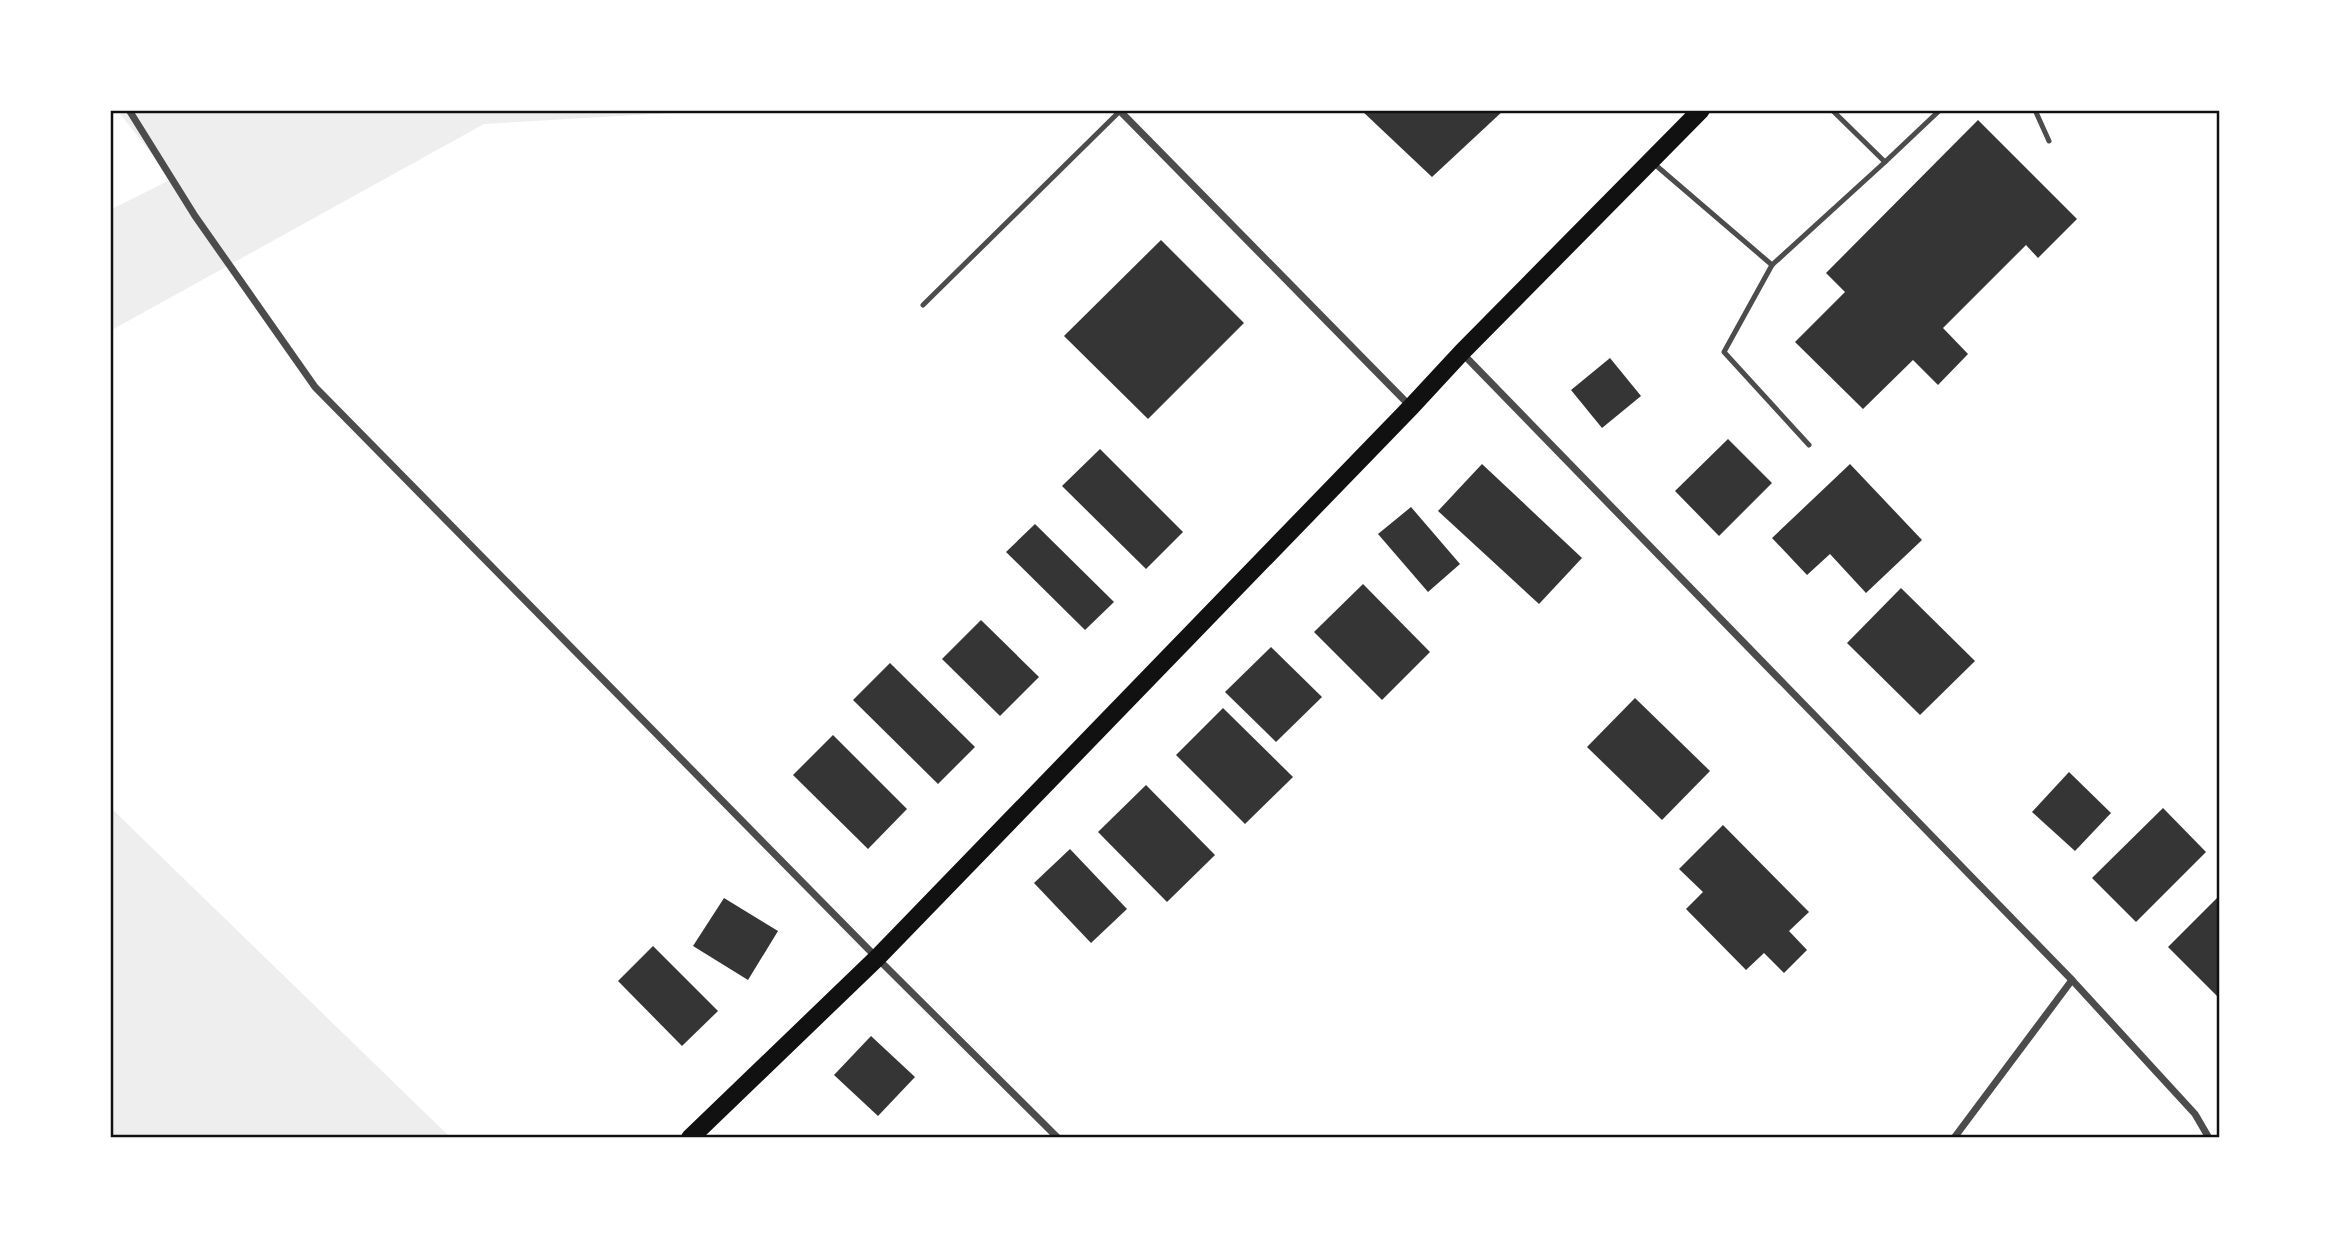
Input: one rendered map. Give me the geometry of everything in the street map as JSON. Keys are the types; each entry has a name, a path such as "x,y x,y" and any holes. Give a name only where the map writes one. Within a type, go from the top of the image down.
{"main road":[{"path":"690,1138 877,958 1462,352 1702,110"}],"street":[{"path":"130,110 195,216 315,387 1058,1138"},
{"path":"1120,111 1411,407"},
{"path":"1462,352 2071,981 2195,1114 2209,1138"},
{"path":"1954,1138 2071,981"}],"lane":[{"path":"1832,110 1885,162"},
{"path":"1810,445 1724,352 1772,265 1940,110"},
{"path":"2035,110 2049,141"},
{"path":"923,305 1120,111"},
{"path":"1650,161 1772,265"}],"shaded area":[{"path":"125,110 721,110 484,124 110,331 110,210 172,179 120,114"},
{"path":"110,807 451,1138 110,1138"}],"building":[{"path":"1361,110 1504,110 1432,177"},
{"path":"1978,120 2077,219 2038,258 2026,245 1943,328 1968,354 1938,385 1913,360 1863,409 1795,342 1845,292 1826,273"},
{"path":"1161,240 1244,323 1148,419 1064,336"},
{"path":"1610,358 1641,396 1602,428 1571,390"},
{"path":"1728,439 1772,483 1719,536 1675,491"},
{"path":"1100,449 1183,532 1146,569 1062,486"},
{"path":"1482,464 1582,558 1539,604 1438,511"},
{"path":"1850,464 1922,540 1866,593 1830,554 1807,575 1772,538"},
{"path":"1411,507 1460,564 1428,592 1378,534"},
{"path":"1035,524 1114,602 1085,630 1006,552"},
{"path":"1363,584 1430,652 1382,700 1314,632"},
{"path":"1901,588 1975,661 1920,715 1847,643"},
{"path":"981,620 1039,677 1000,716 942,659"},
{"path":"1271,647 1322,697 1276,742 1225,692"},
{"path":"890,663 975,747 938,784 853,700"},
{"path":"1635,698 1710,771 1662,820 1587,747"},
{"path":"1223,708 1293,777 1245,824 1176,755"},
{"path":"833,735 907,809 868,849 793,775"},
{"path":"2069,772 2111,813 2075,851 2032,812"},
{"path":"1146,785 1215,855 1167,902 1098,832"},
{"path":"2163,808 2206,852 2136,922 2092,878"},
{"path":"1723,825 1809,912 1789,931 1807,950 1784,973 1764,953 1746,970 1686,909 1703,892 1679,869"},
{"path":"1070,849 1127,909 1091,943 1034,883"},
{"path":"2220,895 2220,999 2168,947"},
{"path":"724,898 778,931 748,980 693,946"},
{"path":"653,946 718,1011 682,1046 618,981"},
{"path":"871,1036 915,1077 878,1116 834,1075"}]}
